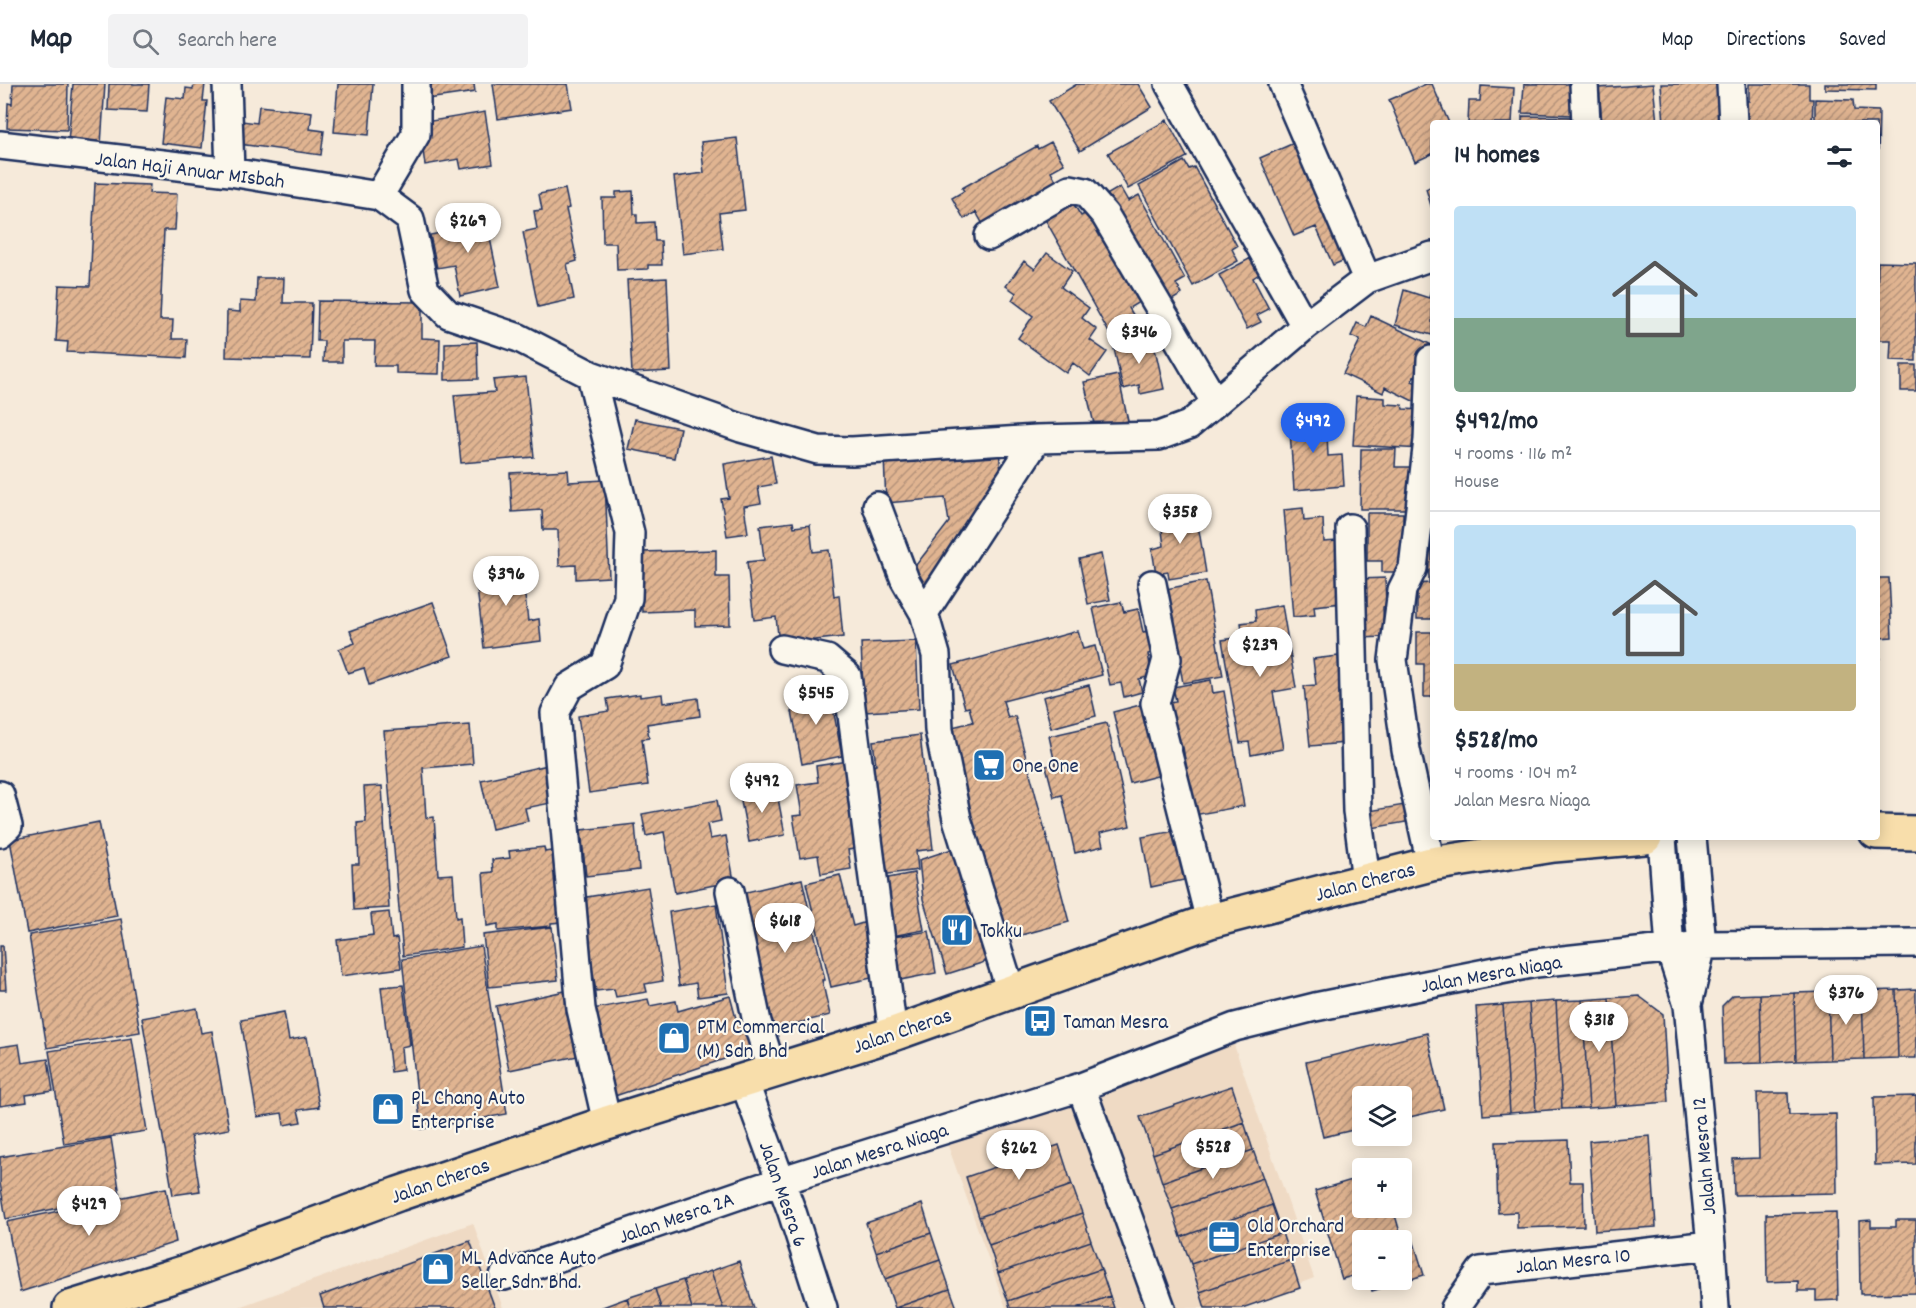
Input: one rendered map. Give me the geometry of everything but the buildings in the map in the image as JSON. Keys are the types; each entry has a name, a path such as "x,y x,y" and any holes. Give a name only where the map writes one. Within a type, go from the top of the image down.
{"main road":[{"path":"1880,832 1916,833"},
{"name":"Jalan Cheras","path":"70,1308 186,1272 398,1194 607,1123 893,1034 1210,921 1431,864 1554,845 1611,840"}],"street":[{"path":"227,84 230,172"},
{"path":"416,84 416,134 379,196 410,219 425,290 448,314 519,338 591,375 741,428 818,450 852,451 1037,439 1159,436 1189,425 1305,326 1367,279 1430,257"},
{"path":"1169,84 1305,326"},
{"path":"1283,84 1367,279"},
{"path":"1584,84 1586,120"},
{"path":"1731,84 1733,120"},
{"name":"Jalan Haji Anuar MIsbah","path":"0,145 230,172 379,196"},
{"path":"988,236 1070,189 1085,192 1105,215 1215,402"},
{"path":"591,375 630,533 628,598 605,665 569,687 555,713 581,1009 607,1123"},
{"path":"1430,387 1428,440 1413,568 1402,590 1393,660 1406,750 1431,864"},
{"path":"924,613 1037,439"},
{"path":"878,506 905,580 924,613 936,655 939,730 957,819 1011,992"},
{"path":"1350,528 1357,812 1366,880"},
{"path":"1152,584 1167,659 1155,703 1210,921"},
{"path":"782,649 827,659 847,676 893,1034"},
{"path":"0,795 8,826 0,833"},
{"path":"1662,840 1670,949 1688,1005"},
{"path":"1688,1005 1702,945 1692,840"},
{"name":"Jalan Mesra 6","path":"730,891 757,1022 758,1076 780,1181 823,1308"},
{"name":"Jalan Mesra Niaga","path":"780,1181 1081,1087 1235,1027 1316,1007 1536,963 1702,945 1916,943"},
{"name":"Jalaln Mesra 12","path":"1688,1005 1715,1308"},
{"path":"1081,1087 1161,1308"},
{"name":"Jalan Mesra 2A","path":"504,1276 780,1181"},
{"name":"Jalan Mesra 10","path":"1455,1308 1480,1271 1711,1245"}],"shaded area":[{"path":"1232,1039 1314,1278 1235,1308 1006,1308 946,1140"},
{"path":"473,1223 503,1308 236,1308"}],"place":[{"name":"One One","path":"989,765"},
{"name":"Tokku","path":"957,930"},
{"name":"Taman Mesra","path":"1040,1021"},
{"name":"PTM Commercial (M) Sdn Bhd","path":"674,1038"},
{"name":"PL Chang Auto Enterprise","path":"388,1109"},
{"name":"Old Orchard Enterprise","path":"1224,1237"},
{"name":"ML Advance Auto Seller Sdn. Bhd.","path":"438,1269"}]}
